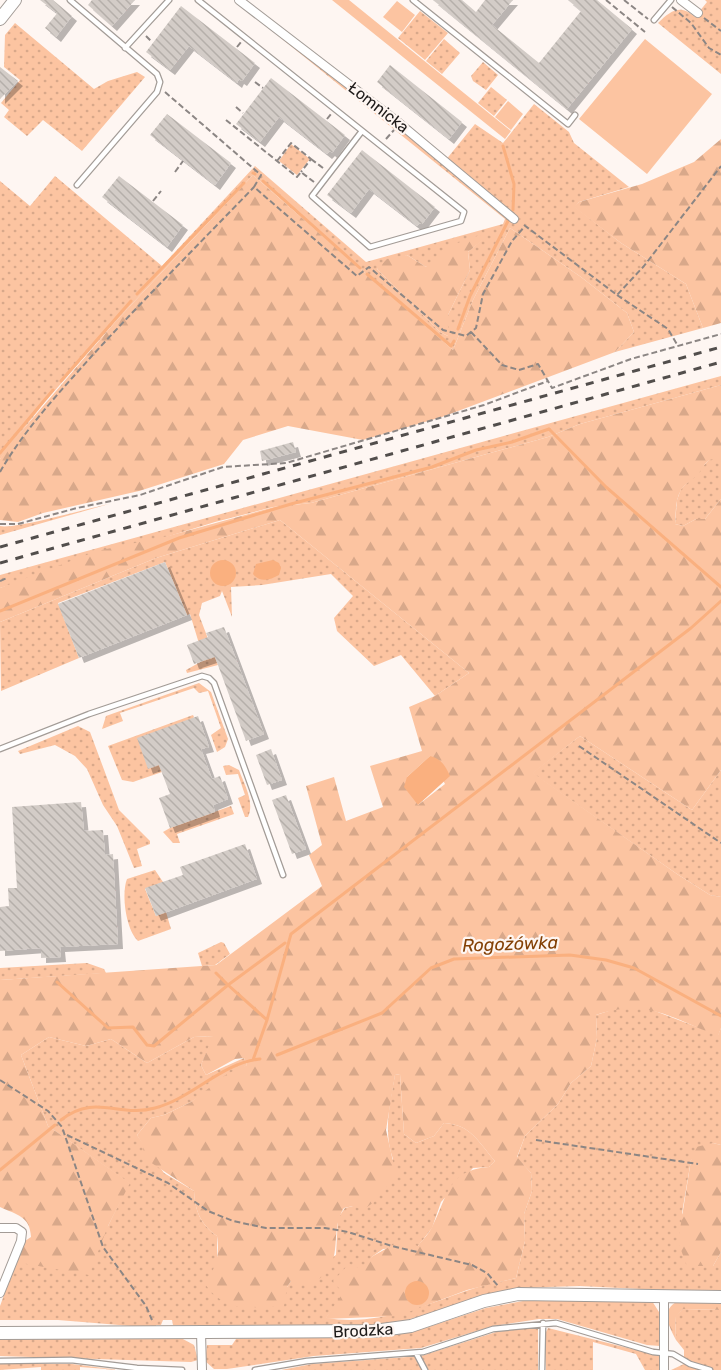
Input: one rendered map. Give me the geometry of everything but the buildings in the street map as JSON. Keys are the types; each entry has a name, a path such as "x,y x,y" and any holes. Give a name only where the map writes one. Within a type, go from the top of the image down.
{"street":[{"path":"0,18 15,0"},
{"name":"Łomnicka","path":"239,0 399,123 514,219"},
{"path":"681,0 698,13"},
{"path":"0,1228 16,1228 22,1232 21,1241 0,1293"},
{"name":"Brodzka","path":"0,1333 389,1330 503,1297 539,1293 721,1297"},
{"path":"664,1295 664,1370"},
{"path":"201,1332 202,1370"}],"lane":[{"path":"70,0 157,74 160,80 159,87 77,185"},
{"path":"125,48 169,0"},
{"path":"198,0 464,212 461,221 370,248 312,196 362,131"},
{"path":"413,0 568,124 575,115"},
{"path":"653,21 669,2"},
{"path":"0,749 89,714 202,676 209,678 214,683 283,875"},
{"path":"542,1370 543,1323"},
{"path":"255,1370 307,1361 416,1353 493,1329 556,1323 653,1352 664,1352 710,1370"},
{"path":"416,1353 425,1370"},
{"path":"0,1361 71,1360 137,1368 182,1370"}],"path":[{"path":"606,0 645,32"},
{"path":"624,0 653,21"},
{"path":"669,2 691,23 709,48 721,55"},
{"path":"698,13 721,31"},
{"path":"255,82 263,88"},
{"path":"236,107 243,113"},
{"path":"226,120 297,177 311,159"},
{"path":"380,146 399,123"},
{"path":"277,161 291,143 330,173"},
{"path":"175,171 183,161"},
{"path":"617,295 644,266 721,166"},
{"path":"301,172 319,187"},
{"path":"0,472 12,451 61,391 140,303 254,187"},
{"path":"153,201 161,191"},
{"path":"514,219 549,241 617,295 668,329 678,346"},
{"path":"471,332 502,365 519,370 538,364 552,388 631,359 721,334"},
{"path":"0,524 18,524 77,508 140,495 224,467 286,463 484,405 548,381"},
{"path":"0,581 7,579"},
{"path":"579,746 721,843"},
{"path":"0,1080 48,1111 67,1135 103,1247 146,1306 154,1326"},
{"path":"67,1135 168,1183 208,1211 233,1221 266,1228 325,1228 472,1265 491,1278 503,1297"},
{"path":"536,1140 698,1164"}],"green space":[{"path":"234,0 242,0 445,161 475,124 503,143 534,104 569,132 574,143 629,187 579,202 575,207 621,243 686,284 703,328 615,352 634,332 627,313 581,277 510,228 473,300 453,350 253,175 116,321 44,403 0,459 0,181 30,206 55,176 162,266 255,166 366,262 503,224 505,219","holes":["483,239 468,252 470,270 448,315 448,336 440,332 377,269 407,255 426,267"]},
{"path":"332,0 349,0 511,131 505,139"},
{"path":"705,0 721,0 721,74 658,23 676,10 685,11 695,17 707,2"},
{"path":"397,1 415,15 402,32 383,17"},
{"path":"420,11 448,33 425,60 398,38"},
{"path":"15,23 94,89 108,81 137,72 145,77 82,151 43,120 27,136 4,117 9,110 1,103 20,80 4,67 5,35"},
{"path":"444,39 460,53 442,74 426,61"},
{"path":"645,39 712,94 647,174 579,119"},
{"path":"483,62 498,75 486,90 473,81 471,76"},
{"path":"491,87 507,100 494,116 478,103"},
{"path":"508,101 523,114 511,130 495,117"},
{"path":"721,139 721,323 703,328 686,284 621,243 574,207 579,202 642,184 694,162"},
{"path":"291,144 310,159 297,175 279,161"},
{"path":"253,175 453,350 473,300 510,228 581,277 627,313 634,332 615,352 442,417 363,440 288,426 243,440 224,464 139,491 43,513 18,522 0,520 0,459 8,447 116,321"},
{"path":"480,235 484,239 468,252 470,270 448,315 448,336 440,332 377,269 387,259 407,255 426,267 449,246"},
{"path":"721,376 721,385 580,424 548,437 311,503 273,507 215,522 0,588 0,575"},
{"path":"721,385 721,458 707,462 683,488 677,502 675,524 683,526 696,519 705,519 721,499 721,770 692,810 580,736 533,773 677,874 710,895 721,897 721,1028 718,1036 659,1012 645,1009 614,1010 596,1015 597,1038 591,1066 571,1083 558,1104 525,1136 517,1157 531,1173 532,1191 524,1214 525,1241 516,1278 467,1290 398,1316 325,1319 343,1293 333,1281 349,1264 361,1269 373,1256 400,1241 418,1246 431,1230 446,1195 457,1179 475,1169 489,1167 495,1161 474,1136 461,1127 444,1123 434,1136 416,1143 404,1134 400,1074 395,1075 386,1130 396,1175 374,1202 363,1210 353,1206 344,1208 339,1217 332,1263 318,1280 305,1284 291,1281 287,1287 284,1306 240,1307 222,1300 205,1284 216,1261 217,1236 206,1227 200,1216 194,1191 144,1158 143,1145 137,1135 151,1118 164,1115 191,1102 227,1074 247,1065 244,1058 235,1059 206,1075 201,1065 213,1036 194,1037 147,1063 111,1039 86,1046 49,1037 21,1055 48,1126 130,1183 108,1226 89,1275 16,1262 25,1241 31,1237 28,1225 22,1217 0,1207 0,980 216,965 322,886 309,855 322,845 306,786 334,777 346,821 383,807 370,766 422,751 409,707 435,696 469,673 280,520 156,558 0,622 0,588 97,551 168,536 274,507 311,503 548,437 580,424","holes":["430,756 445,784 418,805 407,777"]},
{"path":"711,458 721,458 721,499 705,519 696,519 683,526 675,524 677,500 681,489"},
{"path":"109,504 0,535 0,526 35,522"},
{"path":"280,520 469,673 435,696 401,655 374,666 337,631 334,618 353,596 331,574 262,585 231,587 232,617 222,591 220,596 202,603 199,615 218,665 187,673 186,670 204,660 190,614 187,615 165,562 58,603 79,658 1,691 0,622 156,558"},
{"path":"199,683 211,692 228,739 225,747 217,752 211,735 221,728 208,691 199,693 194,688 120,713 123,721 102,729 106,716"},
{"path":"193,715 194,717 159,765 162,772 133,782 122,780 108,746"},
{"path":"78,726 90,732 119,810 150,841 150,844 137,849 142,866 134,868 117,826 103,805 87,769 75,756 55,745 20,754 18,751"},
{"path":"580,736 692,810 721,770 721,897 710,895 677,874 532,773"},
{"path":"229,765 239,770 246,787 250,799 248,817 245,817 238,798 245,795 238,774 226,775 223,766"},
{"path":"231,806 234,814 177,834 180,843 173,843 163,832 170,828"},
{"path":"155,870 163,882 145,889 156,916 166,912 171,929 138,941 128,921 125,886 127,879"},
{"path":"221,942 230,954 215,965 202,966 198,953"},
{"path":"87,963 104,969 106,973 0,980 0,968"},
{"path":"618,1008 647,1008 718,1035 721,1028 721,1145 713,1143 691,1160 682,1213 713,1266 721,1252 721,1293 580,1286 516,1288 407,1320 379,1325 173,1325 172,1320 163,1320 161,1325 156,1325 156,1328 58,1320 0,1320 0,1306 16,1262 108,1226 129,1183 48,1126 21,1055 49,1037 86,1046 111,1039 147,1063 194,1037 214,1036 201,1065 206,1075 244,1058 247,1065 191,1102 164,1115 151,1118 137,1135 164,1173 194,1191 200,1216 206,1227 217,1236 217,1265 287,1287 291,1281 336,1255 338,1218 345,1208 353,1206 393,1159 388,1128 395,1075 400,1074 404,1134 416,1143 434,1136 444,1123 461,1127 474,1136 495,1161 489,1167 473,1168 441,1202 432,1228 418,1246 383,1249 373,1256 326,1318 344,1320 398,1314 478,1287 516,1278 525,1241 524,1214 532,1191 531,1173 517,1158 525,1136 558,1104 571,1083 591,1066 597,1038 596,1015"},
{"path":"713,1143 721,1145 721,1252 713,1266 687,1266 678,1242 691,1160 696,1147"},
{"path":"539,1298 652,1301 659,1312 660,1346 647,1345 557,1319 539,1319 493,1326 421,1348 314,1356 227,1369 214,1369 205,1361 207,1345 232,1345 236,1339 390,1336 416,1331 486,1308"},
{"path":"681,1300 721,1301 721,1310 683,1309 675,1317 676,1340 670,1328 668,1312 674,1303"},
{"path":"683,1309 721,1310 721,1370 671,1370 684,1364 684,1350 676,1340 675,1316"},
{"path":"538,1326 538,1370 281,1370 312,1364 421,1356 496,1332"},
{"path":"548,1328 660,1356 660,1370 645,1370 636,1354 593,1342 593,1370 546,1370 544,1336"},
{"path":"0,1338 181,1338 194,1345 198,1360 191,1362 0,1356"},
{"path":"0,1364 72,1364 119,1370 80,1367 80,1370 41,1370 41,1367 0,1370"}],"shaded area":[{"path":"223,560 232,564 236,573 232,582 223,586 214,582 210,573 214,564"},
{"path":"273,560 279,563 281,568 279,575 265,580 253,574 256,564"},
{"path":"430,756 445,766 450,776 418,805 404,787 407,777"},
{"path":"417,1281 426,1284 429,1293 426,1302 417,1305 408,1302 405,1293 408,1284"}],"waterway":[{"path":"503,146 514,184 513,210"},
{"path":"263,181 360,268"},
{"path":"137,294 244,183"},
{"path":"458,329 470,296 508,221"},
{"path":"367,274 451,346 454,341"},
{"path":"61,381 131,301"},
{"path":"0,453 53,390"},
{"path":"0,611 179,538 291,504 432,467 476,450 512,442 549,429 606,487 721,587"},
{"path":"253,1060 267,1020 291,934 691,628 721,601"},
{"path":"267,1020 228,985 285,943"},
{"name":"Rogożówka","path":"277,1055 382,1013 431,968 454,959 570,955 606,960 634,968 721,1016"},
{"path":"57,982 108,1028 133,1027 147,1045 154,1046 228,985 216,973"},
{"name":"Rogożówka","path":"61,1120 85,1108 130,1110 155,1108 182,1097 232,1067 260,1059"},
{"name":"Rogożówka","path":"0,1170 55,1125"}],"railway":[{"path":"0,547 721,347"},
{"path":"0,563 721,362"}]}
